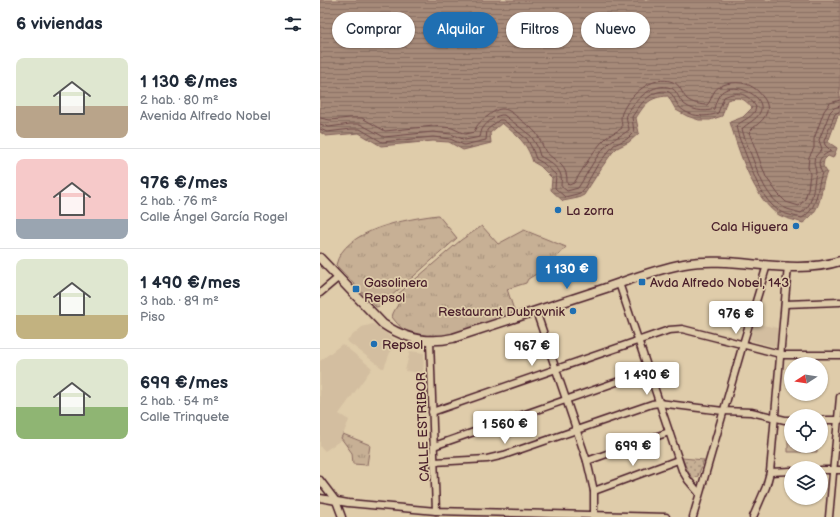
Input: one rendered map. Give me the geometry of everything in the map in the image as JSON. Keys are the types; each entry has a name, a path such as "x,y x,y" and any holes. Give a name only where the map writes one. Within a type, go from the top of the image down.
{"main road":[{"path":"320,258 374,316 391,330 412,339 430,341 453,338 669,267 694,262 713,261 767,265 818,266 840,261"}],"street":[{"path":"693,517 767,265"},
{"path":"753,517 766,487 770,472 788,266"},
{"path":"320,294 339,277"},
{"path":"619,284 678,460 685,475 699,493"},
{"path":"785,304 840,302"},
{"path":"536,311 586,461 594,491 594,516"},
{"path":"432,412 669,330 682,329 780,354 840,356"},
{"name":"CALLE ESTRIBOR","path":"430,341 436,511"},
{"path":"434,446 648,371"},
{"path":"829,517 837,470 840,397"},
{"path":"434,462 465,461 495,457 652,404 659,403 723,411 751,412 784,419"},
{"path":"828,420 839,420"},
{"path":"586,461 669,432"},
{"path":"594,491 678,460"},
{"path":"770,472 784,471"},
{"path":"320,480 336,502 342,517"},
{"path":"320,498 336,502 436,511 666,517"}],"shaded area":[{"path":"754,323 778,328 776,347 750,340"},
{"path":"373,324 395,340 384,368 382,368 347,340 362,327"},
{"path":"342,344 372,368 339,414 349,420 341,440 325,451 320,446 320,361"},
{"path":"410,351 424,353 423,373 405,371"}],"green space":[{"path":"438,215 457,238 380,306 376,307 336,265 341,253 351,243 364,234 394,223"},
{"path":"482,226 498,244 524,230 566,247 548,267 528,279 526,283 507,289 515,313 476,327 448,334 434,336 421,335 404,330 392,317 399,302 396,299 397,295 461,240"},
{"path":"343,434 370,445 367,465 353,464 352,453 341,438"},
{"path":"682,458 704,460 698,476 694,478 690,476"}],"water":[{"path":"320,0 840,0 840,115 838,115 828,142 837,148 833,158 828,156 824,160 823,166 827,172 818,205 810,217 803,223 785,218 770,208 762,198 748,173 730,122 743,117 752,108 747,102 739,98 727,100 722,116 710,120 699,120 676,110 668,96 656,98 648,102 636,118 639,133 629,142 617,148 612,153 584,195 578,198 563,201 551,190 552,178 540,166 533,162 524,144 502,123 490,133 491,143 463,150 449,142 433,141 381,146 359,133 326,136 320,132"}],"place":[{"name":"La zorra","path":"558,210"},
{"name":"Cala Higuera","path":"796,226"},
{"name":"Avda Alfredo Nobel, 143","path":"642,282"},
{"name":"Gasolinera Repsol","path":"356,289"},
{"name":"Restaurant Dubrovnik","path":"573,311"},
{"name":"Repsol","path":"374,344"}]}
